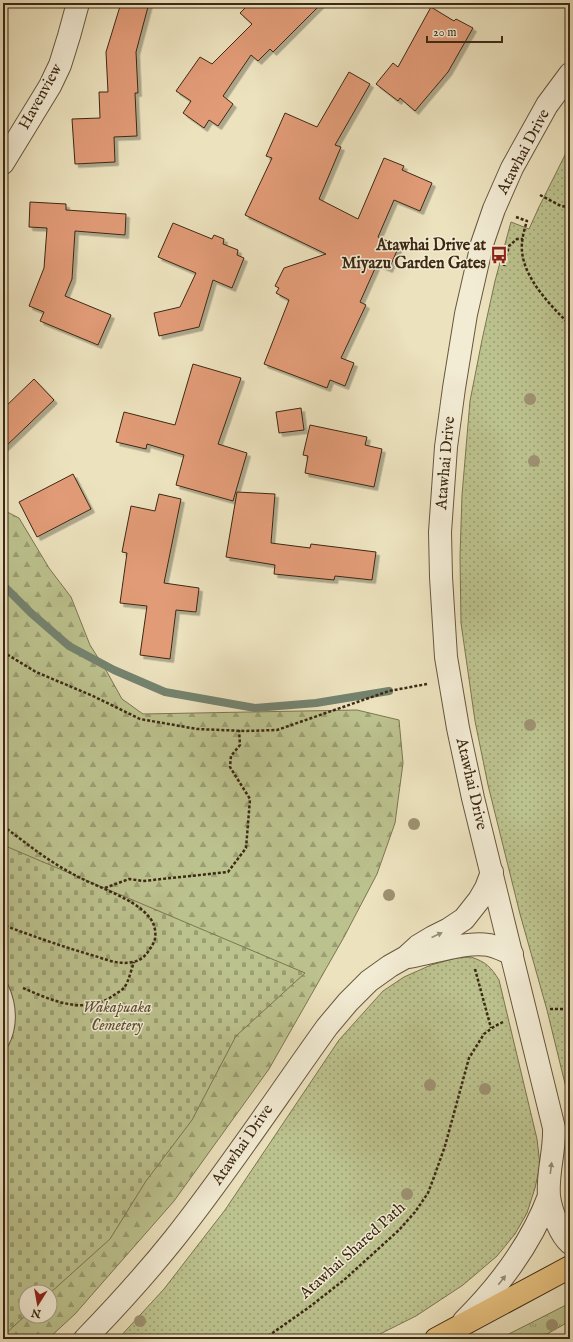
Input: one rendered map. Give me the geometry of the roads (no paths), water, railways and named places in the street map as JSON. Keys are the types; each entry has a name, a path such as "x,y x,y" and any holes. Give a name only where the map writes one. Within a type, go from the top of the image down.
{"highway":[{"path":"436,1339 570,1267"}],"street":[{"name":"Havenview","path":"3,164 50,86 60,65 78,3"},
{"name":"Atawhai Drive","path":"554,1128 458,728 446,657 440,532 446,447 454,388 466,314 482,244 512,168 547,105 570,74"},
{"name":"Atawhai Drive","path":"85,1339 134,1287 178,1234 327,1027 348,1002 369,982 390,966 406,957 418,946 464,919 479,900 486,888 492,872"},
{"name":"Atawhai Drive","path":"406,957 473,944 488,945 512,954"},
{"path":"554,1128 570,1151"},
{"path":"554,1128 555,1142 549,1196 552,1210 560,1228 565,1239 570,1243"},
{"path":"456,1329 480,1306 505,1276 539,1220 549,1196"}],"lane":[{"path":"3,988 8,999 10,1019 6,1038 3,1043"}],"waterway":[{"path":"3,585 31,613 69,646 114,670 165,692 255,708 316,703 389,691"}],"place":[{"name":"Atawhai Drive at Miyazu Garden Gates","path":"499,255"}],"park label":[{"name":"Wakapuaka Cemetery","path":"117,1017"}]}
